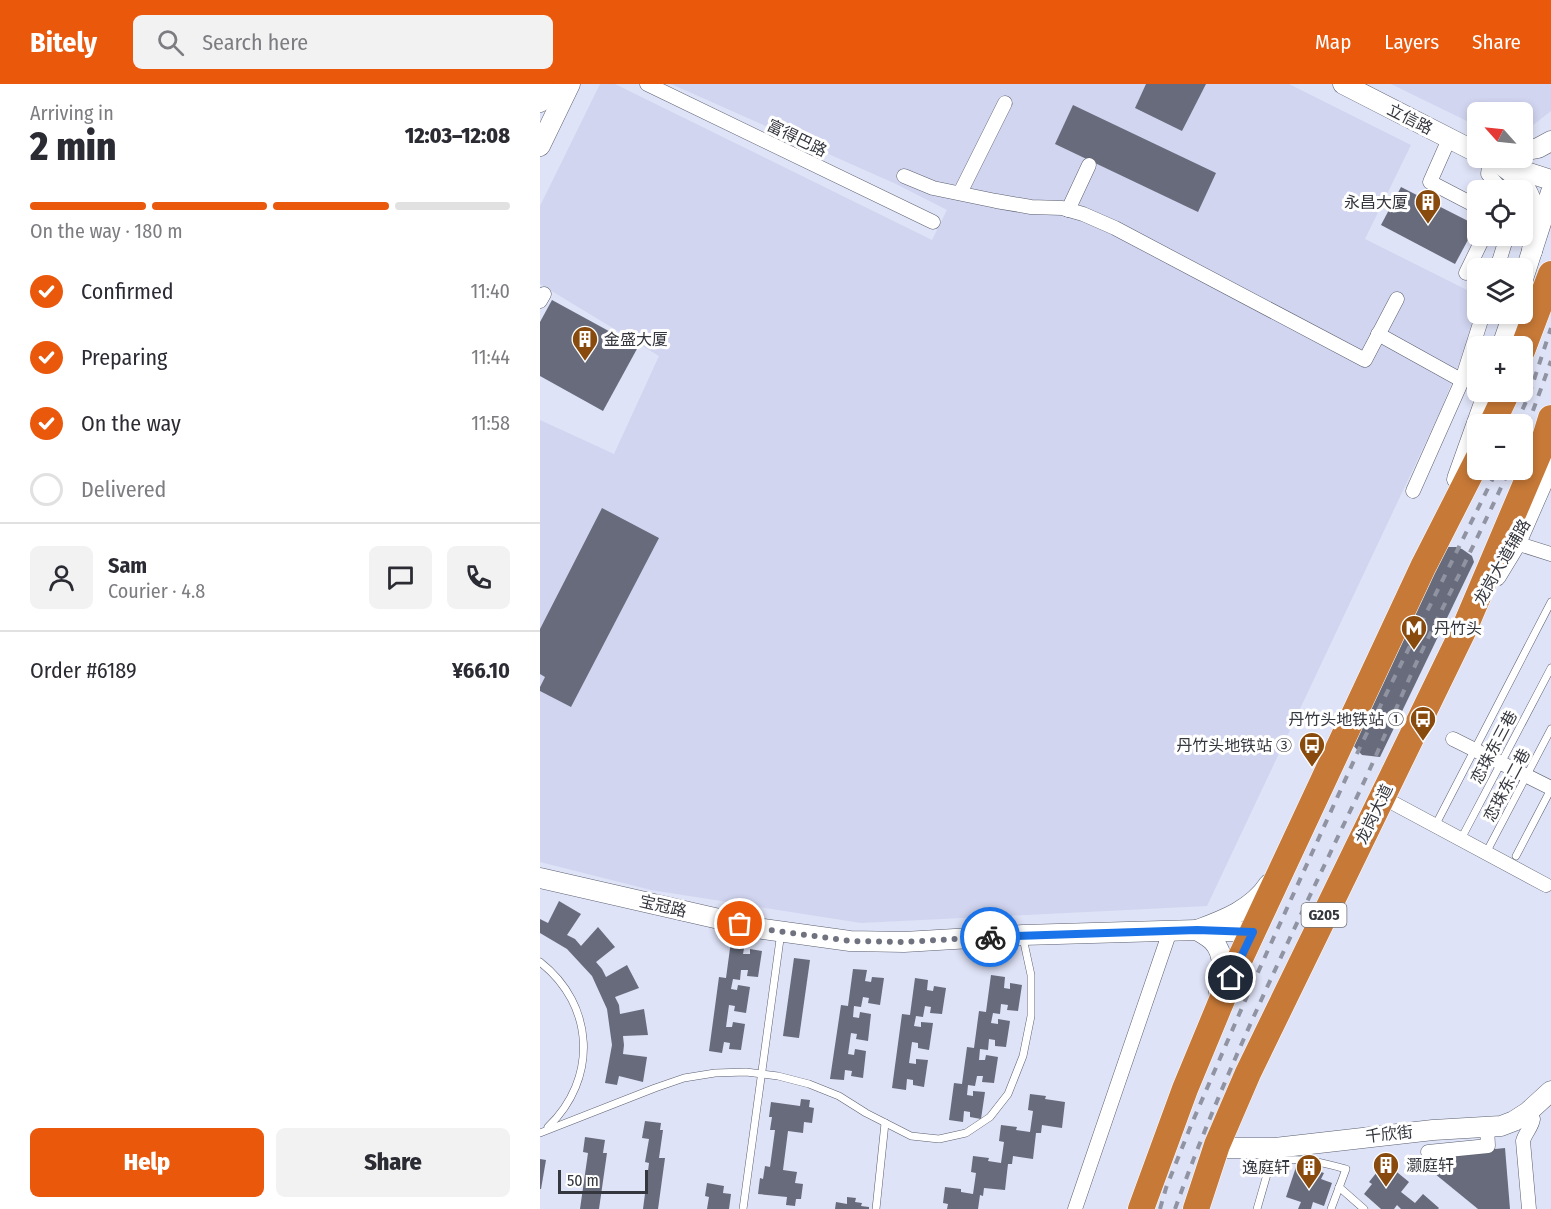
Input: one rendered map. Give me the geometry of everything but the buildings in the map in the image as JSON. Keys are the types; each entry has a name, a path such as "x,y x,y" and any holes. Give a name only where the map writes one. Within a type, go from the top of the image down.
{"highway":[{"path":"1528,336 1551,274"},
{"name":"龙岗大道","path":"1196,1209 1217,1145 1248,1073 1464,627 1544,441 1551,418"},
{"path":"1141,1209 1185,1089 1231,978 1423,567 1467,480"}],"street":[{"path":"540,102 549,84"},
{"path":"540,146 570,84"},
{"name":"富得巴路","path":"647,84 933,222"},
{"name":"立信路","path":"1343,84 1467,147"},
{"name":"立信路","path":"1368,84 1467,134"},
{"path":"960,193 1005,103"},
{"path":"1449,139 1430,182 1467,201"},
{"path":"1533,149 1551,141"},
{"path":"1068,210 1089,165"},
{"name":"立信路","path":"1533,165 1551,168"},
{"path":"1505,168 1518,179 1530,198 1535,227 1532,251"},
{"name":"立信路","path":"1520,168 1551,180"},
{"path":"904,176 933,188 1031,207 1062,208 1083,214 1115,228 1365,360 1397,299"},
{"path":"1530,258 1547,216 1551,192"},
{"path":"1466,273 1479,246"},
{"path":"1413,491 1461,380 1480,324"},
{"path":"1378,334 1461,380"},
{"path":"1423,567 1484,402"},
{"name":"龙岗大道辅路","path":"1464,627 1516,543 1551,463"},
{"path":"1516,543 1551,554"},
{"path":"1453,739 1551,789"},
{"path":"1382,797 1546,885"},
{"path":"1197,930 1226,920 1251,905 1265,891 1290,851"},
{"name":"宝冠路","path":"540,878 752,926 850,941 904,942 1023,935 1197,930 1253,932"},
{"path":"1197,930 1213,941 1220,952 1223,966 1213,1022"},
{"path":"1075,1209 1170,931"},
{"name":"千欣街","path":"1217,1145 1229,1148 1275,1148 1386,1134 1501,1126 1528,1112 1551,1091"},
{"path":"1528,1112 1533,1119 1523,1141 1529,1209"},
{"path":"1428,1152 1488,1146 1487,1126"}],"lane":[{"path":"1435,826 1551,602"},
{"name":"恋珠东三巷","path":"1461,839 1551,668"},
{"name":"恋珠东二巷","path":"1486,853 1551,729"},
{"path":"1516,856 1551,789"},
{"path":"742,1209 781,931"},
{"path":"542,1132 684,1078 715,1073 746,1072 778,1076 809,1084 839,1096 911,1136 939,1139 966,1132 990,1117 1008,1094 1023,1056 1031,1016 1031,975 1023,935"},
{"path":"540,962 564,985 574,1003 581,1022 584,1042 579,1082 559,1117 542,1132"},
{"path":"876,1209 885,1123"},
{"path":"1257,1209 1275,1148"},
{"path":"1268,1169 1275,1169 1280,1161 1288,1159 1319,1161 1346,1169 1331,1209"},
{"path":"1339,1187 1364,1209"}],"shaded area":[{"path":"600,84 615,84 932,240 947,210 896,184 671,84 1289,84 1411,145 1365,239 1467,290 1467,324 1475,324 1470,336 1467,336 1467,344 1440,412 1207,906 861,923 651,890 540,862 540,420 614,454 659,356 540,284 540,206"},
{"path":"1391,84 1551,84 1551,111 1533,125 1533,102 1467,102 1467,121"}],"railway":[{"path":"1520,414 1551,328"},
{"path":"1532,414 1551,361"},
{"path":"1160,1209 1192,1123 1361,745 1492,480"},
{"path":"1175,1209 1217,1101 1263,996 1370,769 1421,653 1504,480"}],"way so far":[{"path":"740,924 850,941 904,942 990,937"}],"place":[{"name":"永昌大厦","path":"1428,225"},
{"name":"金盛大厦","path":"585,362"},
{"name":"丹竹头","path":"1414,651"},
{"name":"丹竹头地铁站 ①","path":"1423,742"},
{"name":"丹竹头地铁站 ③","path":"1312,768"},
{"name":"灏庭轩","path":"1386,1188"},
{"name":"逸庭轩","path":"1309,1190"}],"route":[{"path":"990,937 1197,930 1253,932 1231,978"}]}
